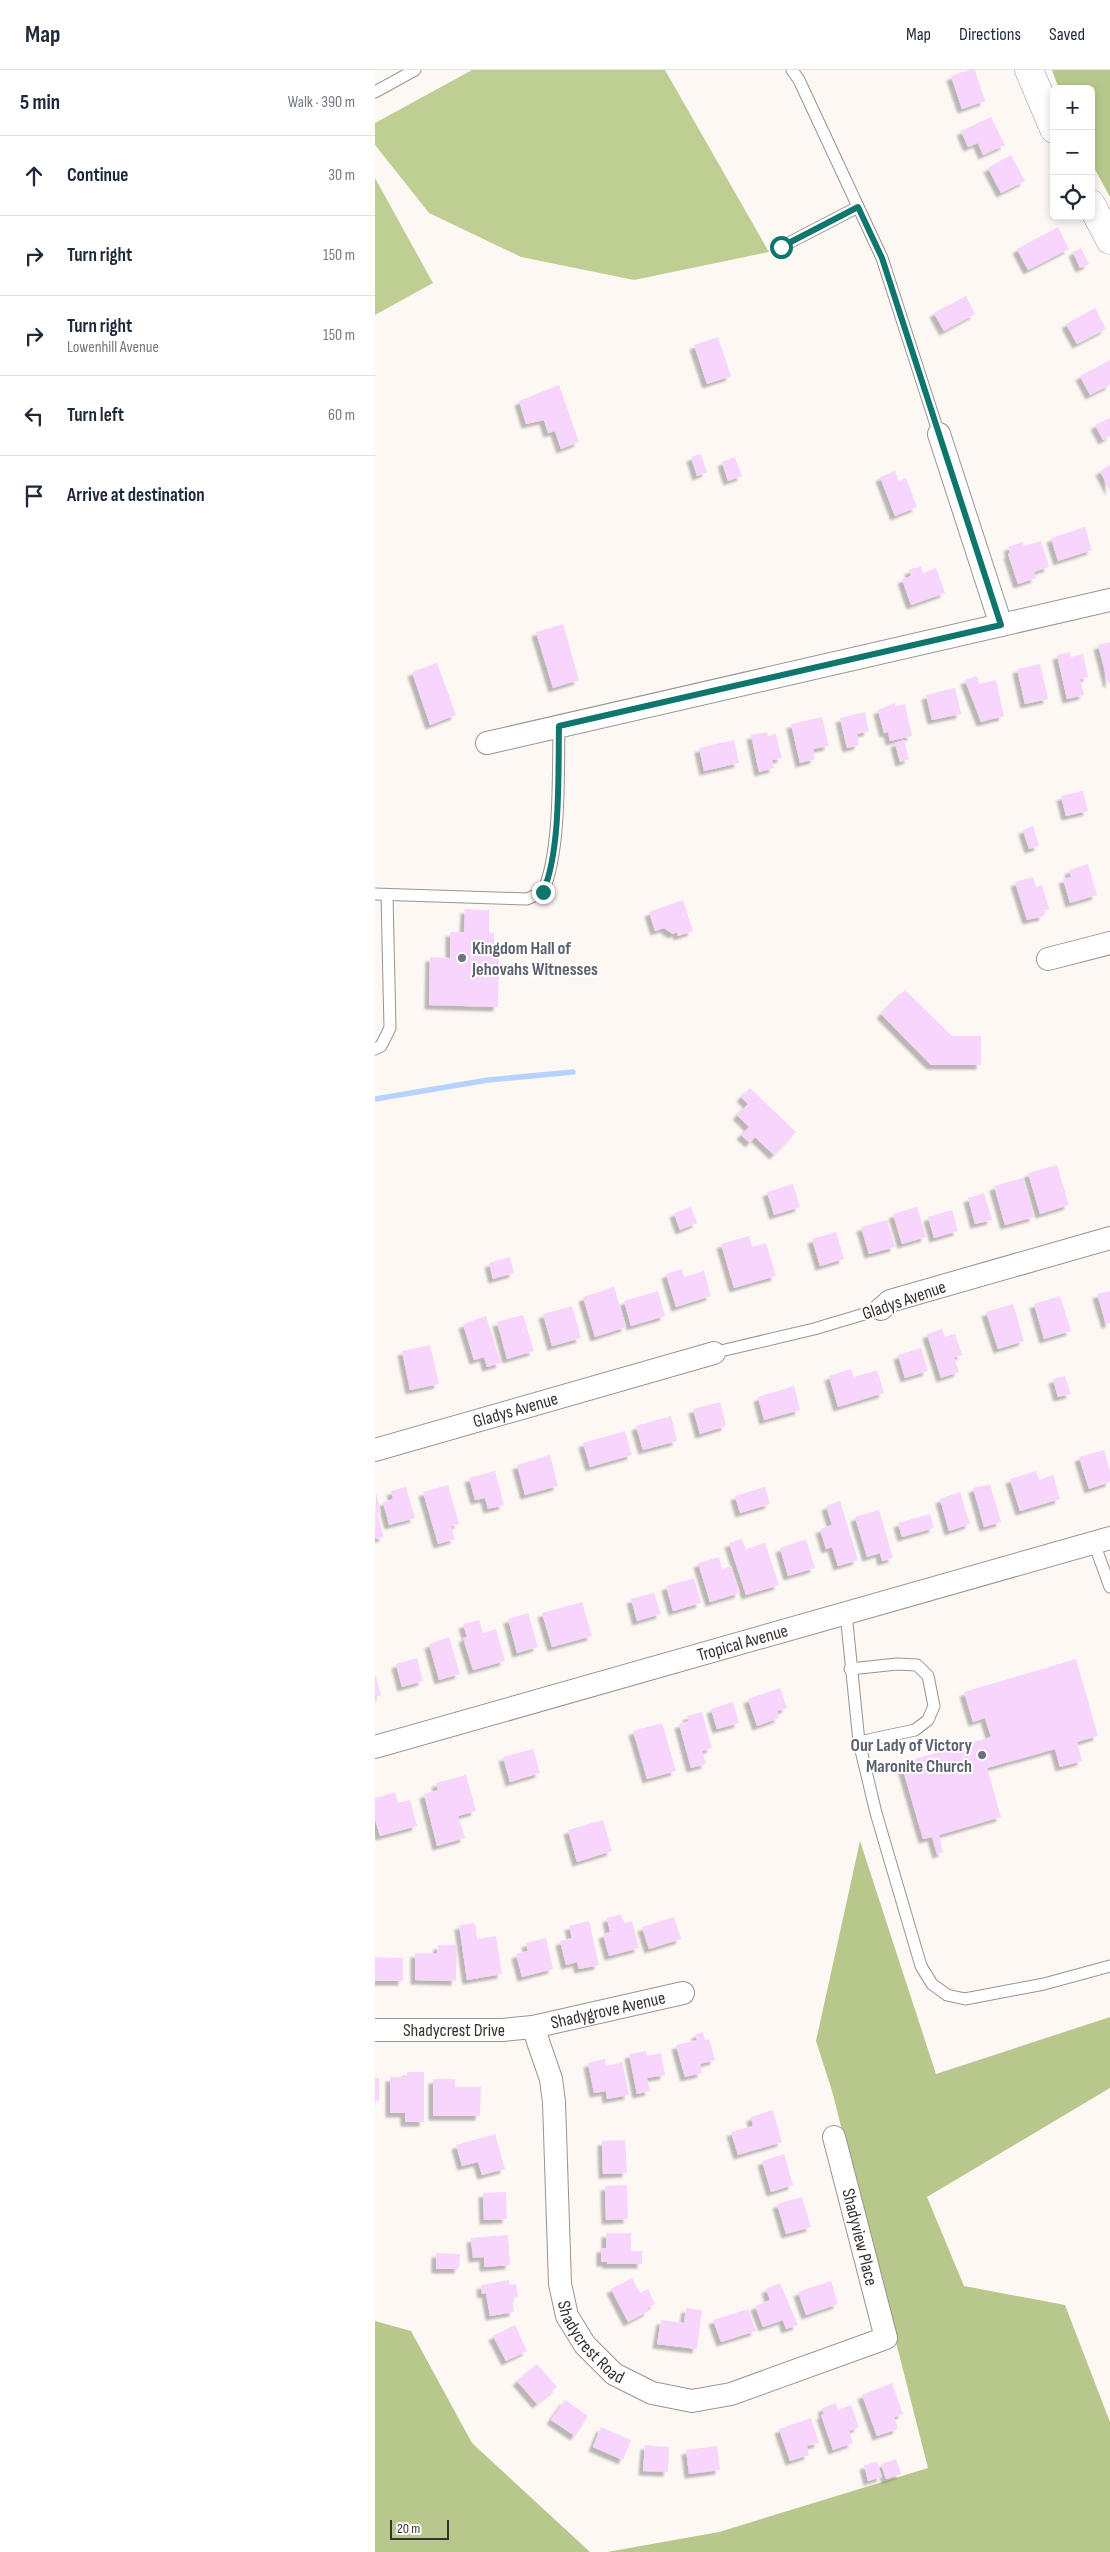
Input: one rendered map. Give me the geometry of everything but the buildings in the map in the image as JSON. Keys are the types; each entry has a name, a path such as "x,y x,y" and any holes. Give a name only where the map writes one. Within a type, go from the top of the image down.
{"street":[{"path":"1029,70 1050,120"},
{"path":"1095,212 1110,240"},
{"path":"939,434 1001,625"},
{"path":"487,743 1110,600"},
{"path":"1048,959 1110,943"},
{"name":"Gladys Avenue","path":"881,1309 890,1301 1110,1238"},
{"name":"Gladys Avenue","path":"375,1450 720,1351"},
{"name":"Tropical Avenue","path":"375,1747 1102,1540"},
{"name":"Shadygrove Avenue","path":"533,2027 683,1992"},
{"name":"Shadycrest Drive","path":"375,2030 502,2030 533,2027"},
{"name":"Shadycrest Road","path":"533,2027 551,2079 554,2102 560,2284 567,2316 585,2345 614,2374 652,2394 691,2401 731,2394 885,2338"},
{"name":"Shadyview Place","path":"834,2137 885,2338"}],"lane":[{"path":"375,92 415,70"},
{"path":"792,70 798,75 882,258 939,434"},
{"path":"781,247 858,207"},
{"path":"375,1049 381,1046 390,1028 381,894 527,899 543,892 549,879 553,855 559,726"},
{"name":"Gladys Avenue","path":"720,1351 814,1329 881,1309"},
{"path":"1102,1540 1110,1587"},
{"path":"846,1613 859,1742 876,1813 921,1966 932,1984 947,1995 965,1999 1045,1984 1110,1966"},
{"path":"851,1669 897,1664 917,1665 928,1676 934,1706 928,1720 915,1730 859,1742"}],"green space":[{"path":"472,70 665,70 769,252 634,280 521,257 429,213 375,145 375,123"},
{"path":"1052,70 1110,70 1110,197 1095,169 1095,85 1058,85"},
{"path":"375,178 433,283 375,315"},
{"path":"860,1841 936,2074 1110,2017 1110,2088 927,2197 964,2286 1065,2305 1110,2422 1110,2552 607,2552 719,2532 928,2468 832,2091 816,2041"},
{"path":"375,2321 411,2331 472,2443 590,2552 375,2552"}],"waterway":[{"path":"375,1099 488,1080 573,1072"}],"place":[{"name":"Kingdom Hall of Jehovahs Witnesses","path":"462,958"},
{"name":"Our Lady of Victory Maronite Church","path":"982,1755"}],"route":[{"path":"543,892 549,879 553,855 558,783 559,726 1001,625 882,258 858,207 781,247"}]}
